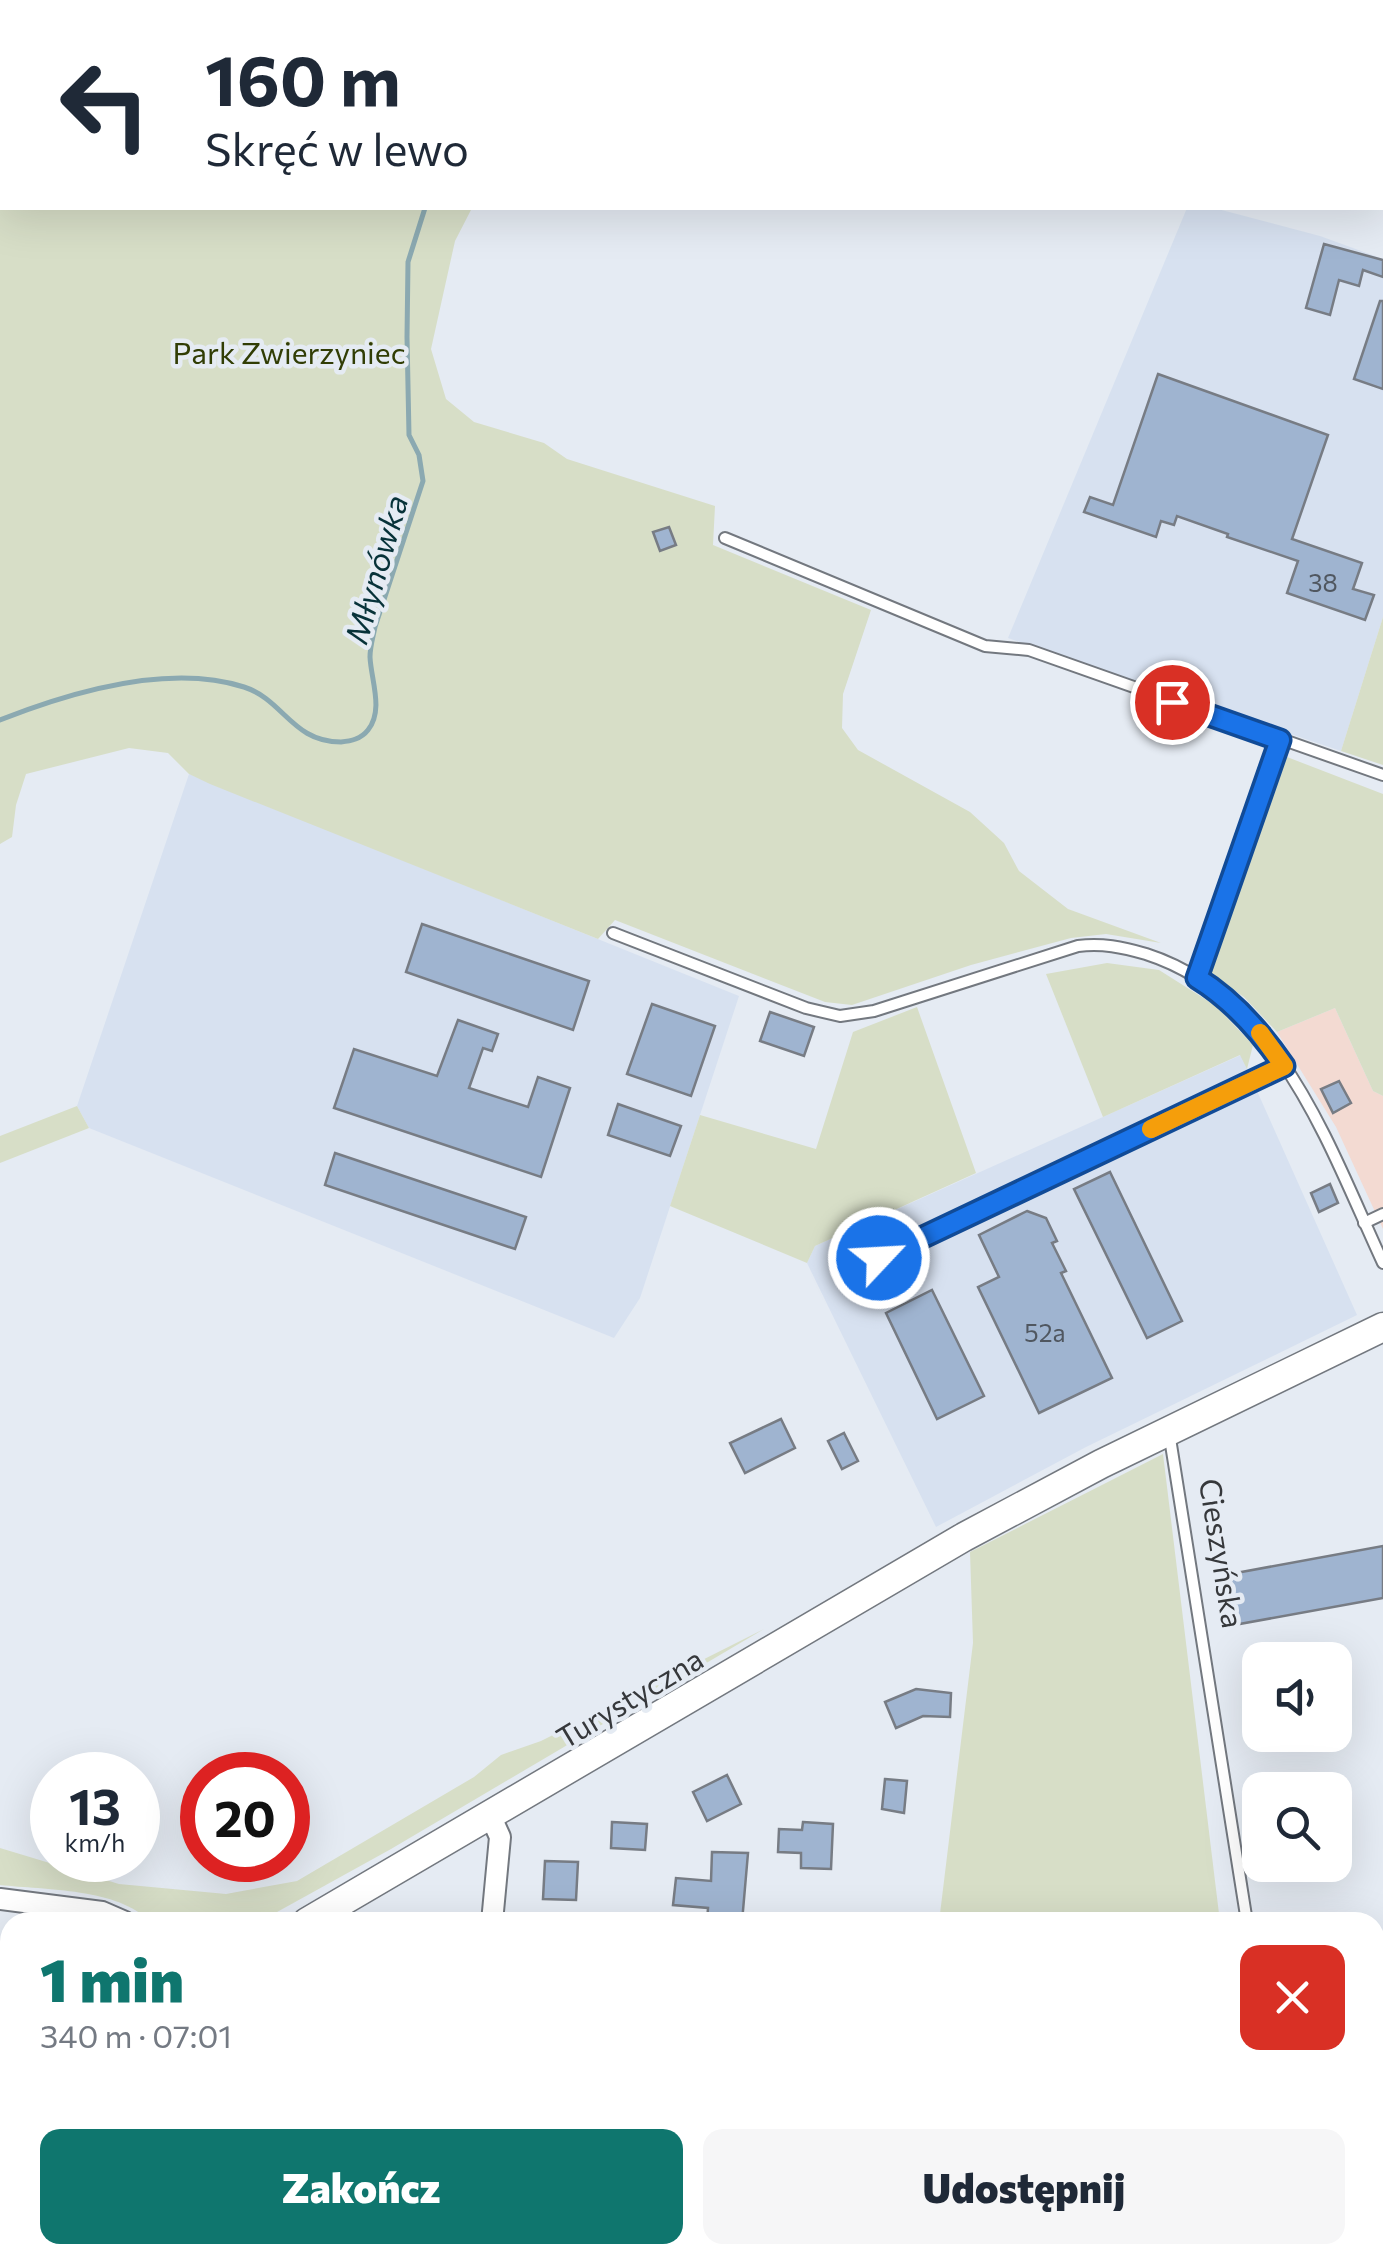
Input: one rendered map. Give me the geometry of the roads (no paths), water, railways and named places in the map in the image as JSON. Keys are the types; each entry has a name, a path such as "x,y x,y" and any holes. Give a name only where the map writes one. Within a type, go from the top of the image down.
{"main road":[{"path":"1169,1431 1383,1326"},
{"name":"Turystyczna","path":"324,1912 983,1526 1169,1431"}],"street":[{"path":"490,1816 500,1838 493,1912"},
{"path":"0,1899 102,1912"}],"lane":[{"path":"725,538 985,646 1029,650 1383,775"},
{"path":"1197,978 1280,740"},
{"path":"613,933 806,1008 840,1016 874,1011 1078,946 1110,944 1168,961 1238,1009 1284,1066 1319,1121 1383,1263"},
{"path":"879,1258 1284,1066"},
{"path":"1364,1223 1383,1214"},
{"name":"Cieszyńska","path":"1169,1431 1246,1912"}],"waterway":[{"name":"Młynówka","path":"0,720 89,691 184,678 215,680 258,693 299,728 324,740 352,740 368,730 376,704 370,657 375,627 423,481 419,455 409,435 407,337 408,262 424,210"}],"park label":[{"name":"Park Zwierzyniec","path":"289,351"}]}
